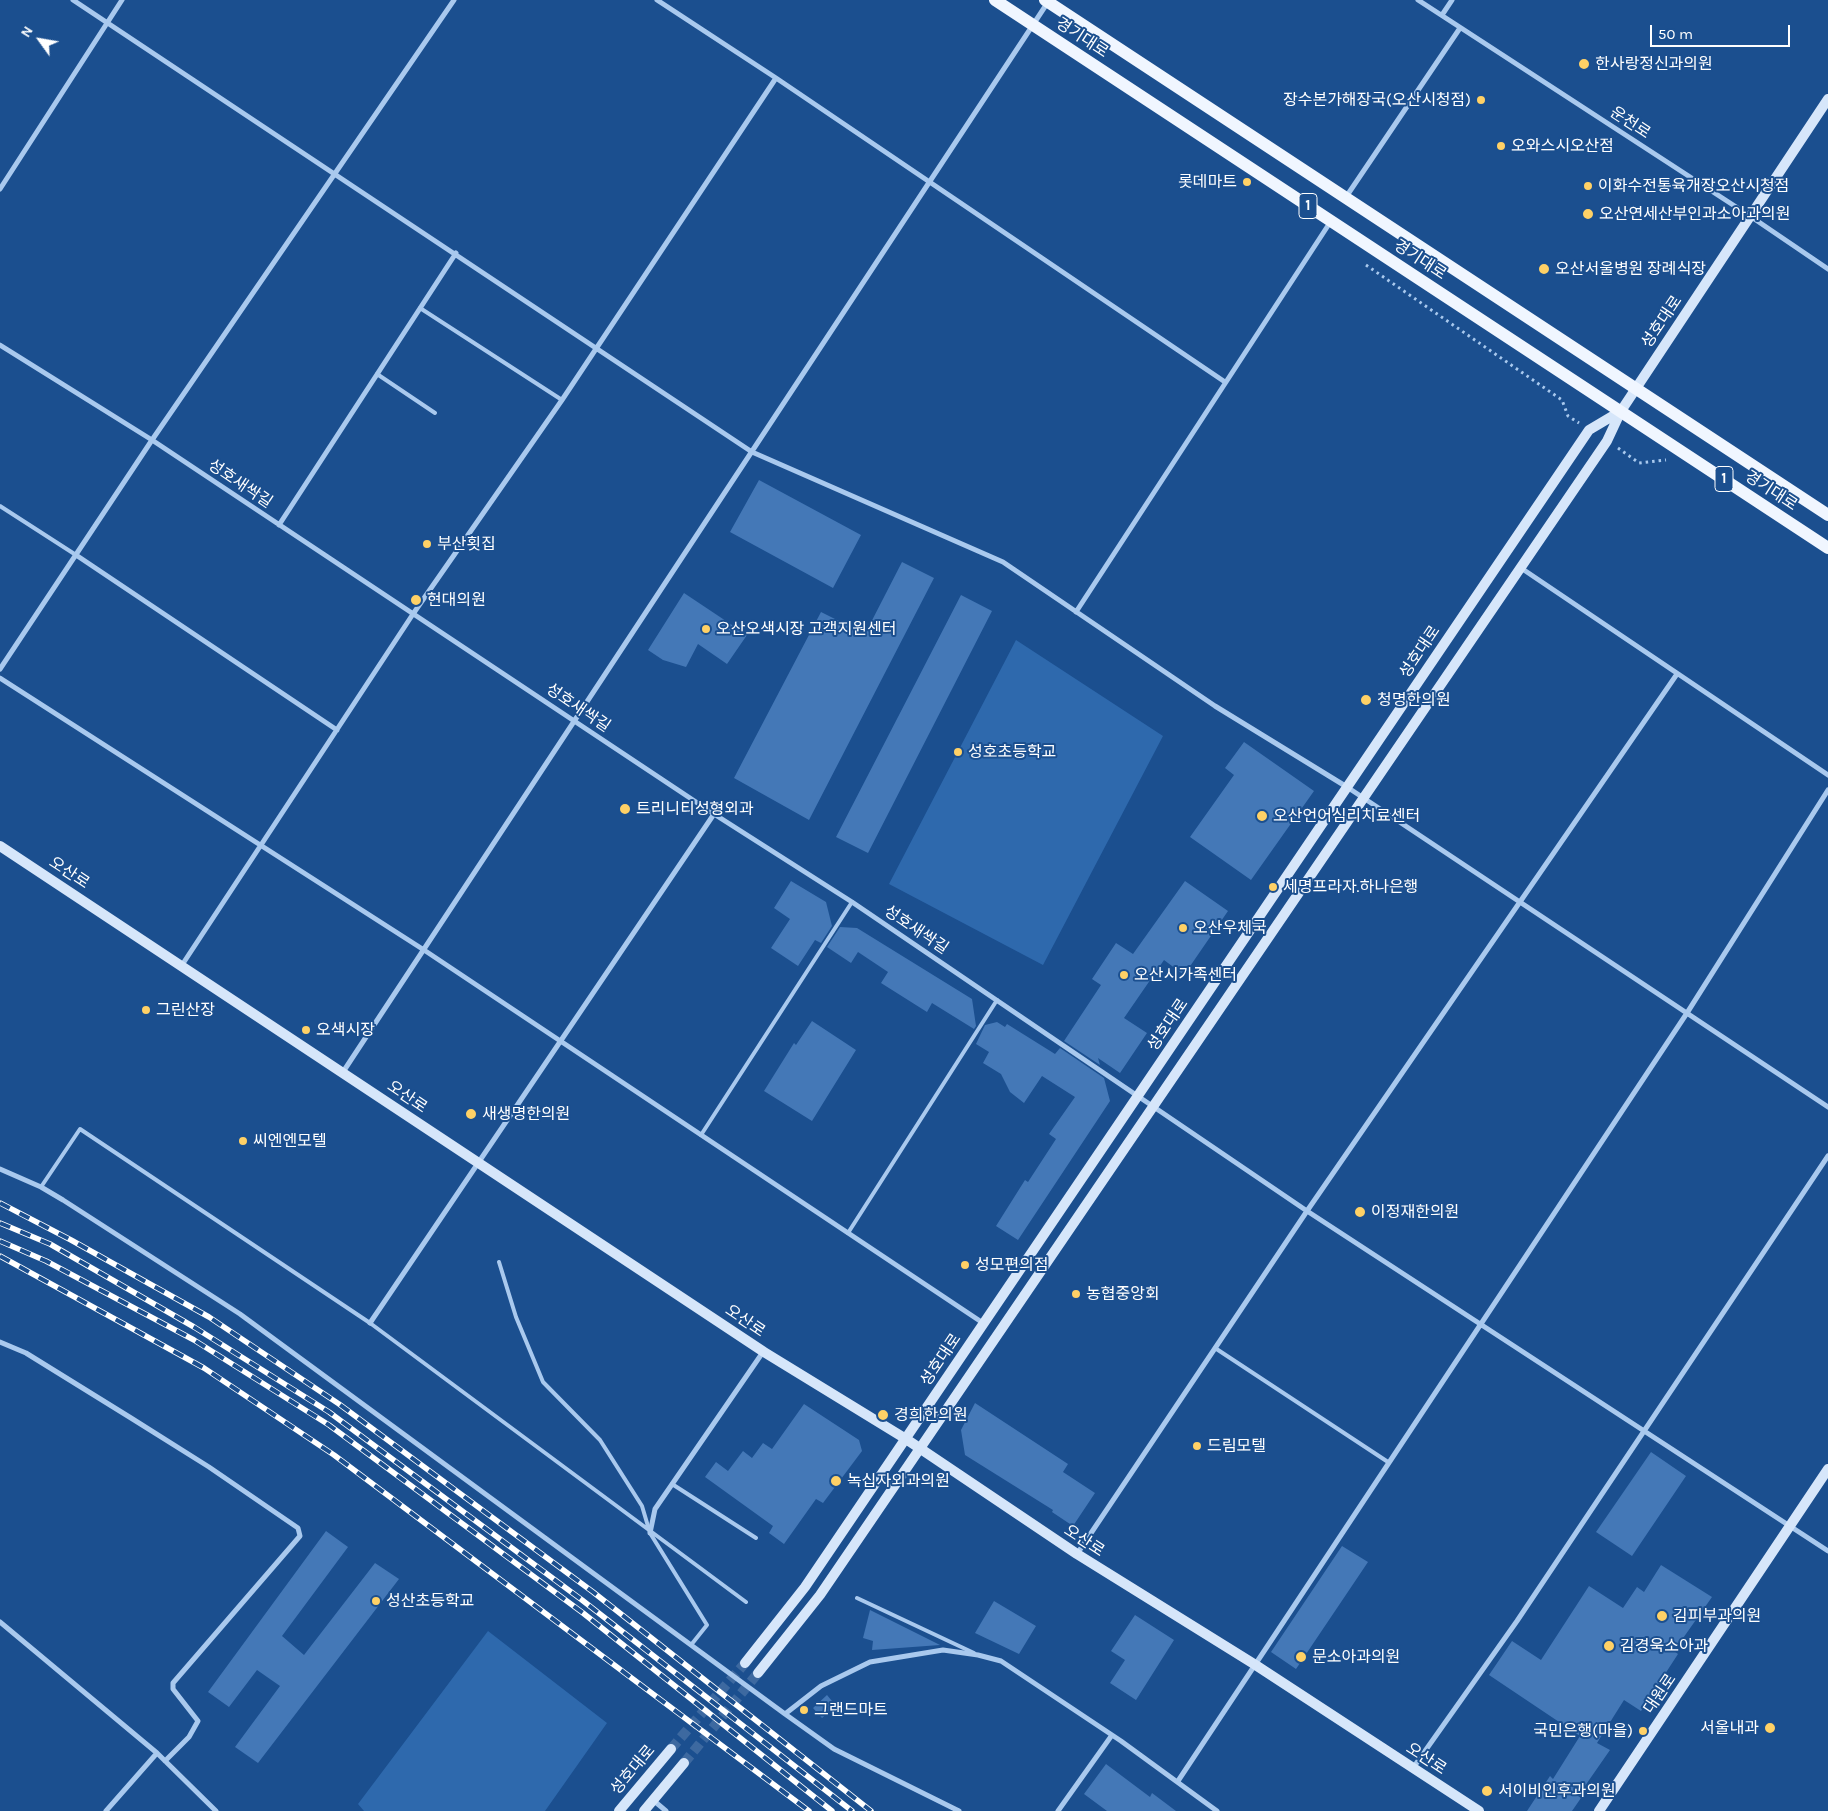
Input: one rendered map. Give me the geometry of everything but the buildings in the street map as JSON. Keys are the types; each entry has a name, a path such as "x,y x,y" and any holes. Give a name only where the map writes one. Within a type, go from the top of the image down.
{"main road":[{"name":"경기대로","path":"995,0 1828,548"},
{"name":"경기대로","path":"1046,1 1828,515"},
{"name":"성호대로","path":"758,1673 820,1595 1521,568 1607,441 1620,411 1828,99"},
{"name":"성호대로","path":"745,1663 805,1587 1589,430 1620,411"},
{"name":"오산로","path":"0,846 344,1072 764,1352 906,1439 1077,1554 1254,1664 1479,1811"},
{"name":"대원로","path":"1599,1811 1828,1469"},
{"name":"성호대로","path":"619,1811 671,1749"},
{"path":"644,1811 684,1762"}],"street":[{"path":"73,0 456,253 752,452 1003,562 1215,706 1364,798 1828,1106"},
{"path":"0,189 122,0"},
{"path":"0,669 152,440 454,0"},
{"path":"658,0 1225,382"},
{"name":"운천로","path":"1418,0 1750,216 1828,269"},
{"path":"1442,16 1452,0"},
{"path":"344,1072 1033,25 1046,1"},
{"path":"1345,198 1460,28"},
{"path":"182,965 413,614 562,400 776,78"},
{"path":"1076,612 1331,220"},
{"path":"278,525 456,253"},
{"name":"성호새싹길","path":"0,345 152,440 714,814 852,902 1308,1211 1828,1551"},
{"path":"76,555 337,730"},
{"path":"1521,568 1828,775"},
{"path":"1077,1554 1308,1211 1677,674"},
{"path":"0,678 424,950 984,1323"},
{"path":"1178,1782 1254,1664 1687,1013 1828,790"},
{"path":"370,1323 714,814"},
{"path":"1413,1768 1517,1622 1828,1156"},
{"path":"0,1169 41,1187 240,1314 834,1749 959,1811"},
{"path":"0,1342 26,1353 131,1418 209,1467 298,1528 300,1536 173,1683 173,1689 198,1721 189,1737 165,1761"},
{"path":"650,1532 655,1509 764,1352"},
{"path":"0,1622 157,1753 216,1811"},
{"path":"785,1714 821,1686 870,1662 943,1650 978,1655 1001,1661 1112,1735 1217,1811"},
{"path":"1058,1811 1112,1735"},
{"path":"106,1811 157,1753"},
{"path":"652,1800 666,1811"}],"lane":[{"path":"420,308 562,400"},
{"path":"377,374 435,413"},
{"path":"0,506 76,555"},
{"path":"701,1135 852,902"},
{"path":"848,1233 997,1000"},
{"path":"41,1187 80,1129 370,1323 746,1602"},
{"path":"499,1262 516,1316 543,1382 600,1440 642,1506 650,1532 706,1625 691,1645"},
{"path":"1215,1348 1388,1462"},
{"path":"672,1484 756,1538"},
{"path":"857,1598 978,1655"}],"path":[{"path":"1607,441 1639,463"}],"shaded area":[{"path":"1016,640 1163,736 1043,965 889,884"},
{"path":"488,1631 607,1723 545,1811 364,1811 358,1804"}],"tunnel":[{"path":"671,1749 745,1663"},
{"path":"684,1763 758,1673"}],"railway":[{"path":"0,1203 71,1240 209,1317 339,1404 593,1592 871,1811"},
{"path":"0,1223 50,1244 194,1327 329,1412 582,1600 852,1811"},
{"path":"0,1241 46,1261 194,1340 329,1425 583,1613 832,1811"},
{"path":"0,1256 204,1368 334,1455 809,1811"}],"place":[{"name":"한사랑정신과의원","path":"1584,64"},
{"name":"장수본가해장국(오산시청점)","path":"1481,100"},
{"name":"오와스시오산점","path":"1501,146"},
{"name":"롯데마트","path":"1247,182"},
{"name":"이화수전통육개장오산시청점","path":"1588,186"},
{"name":"오산연세산부인과소아과의원","path":"1588,214"},
{"name":"오산서울병원 장례식장","path":"1544,269"},
{"name":"부산횟집","path":"427,544"},
{"name":"현대의원","path":"416,600"},
{"name":"오산오색시장 고객지원센터","path":"706,629"},
{"name":"청명한의원","path":"1366,700"},
{"name":"성호초등학교","path":"958,752"},
{"name":"트리니티성형외과","path":"625,809"},
{"name":"오산언어심리치료센터","path":"1262,816"},
{"name":"세명프라자.하나은행","path":"1273,887"},
{"name":"오산우체국","path":"1183,928"},
{"name":"오산시가족센터","path":"1124,975"},
{"name":"그린산장","path":"146,1010"},
{"name":"오색시장","path":"306,1030"},
{"name":"새생명한의원","path":"471,1114"},
{"name":"씨엔엔모텔","path":"243,1141"},
{"name":"이정재한의원","path":"1360,1212"},
{"name":"성모편의점","path":"965,1265"},
{"name":"농협중앙회","path":"1076,1294"},
{"name":"경희한의원","path":"883,1415"},
{"name":"드림모텔","path":"1197,1446"},
{"name":"녹십자외과의원","path":"836,1481"},
{"name":"성산초등학교","path":"376,1601"},
{"name":"김피부과의원","path":"1662,1616"},
{"name":"김경욱소아과","path":"1609,1646"},
{"name":"문소아과의원","path":"1301,1657"},
{"name":"그랜드마트","path":"804,1710"},
{"name":"서울내과","path":"1770,1728"},
{"name":"국민은행(마을)","path":"1643,1731"},
{"name":"서이비인후과의원","path":"1487,1791"}]}
